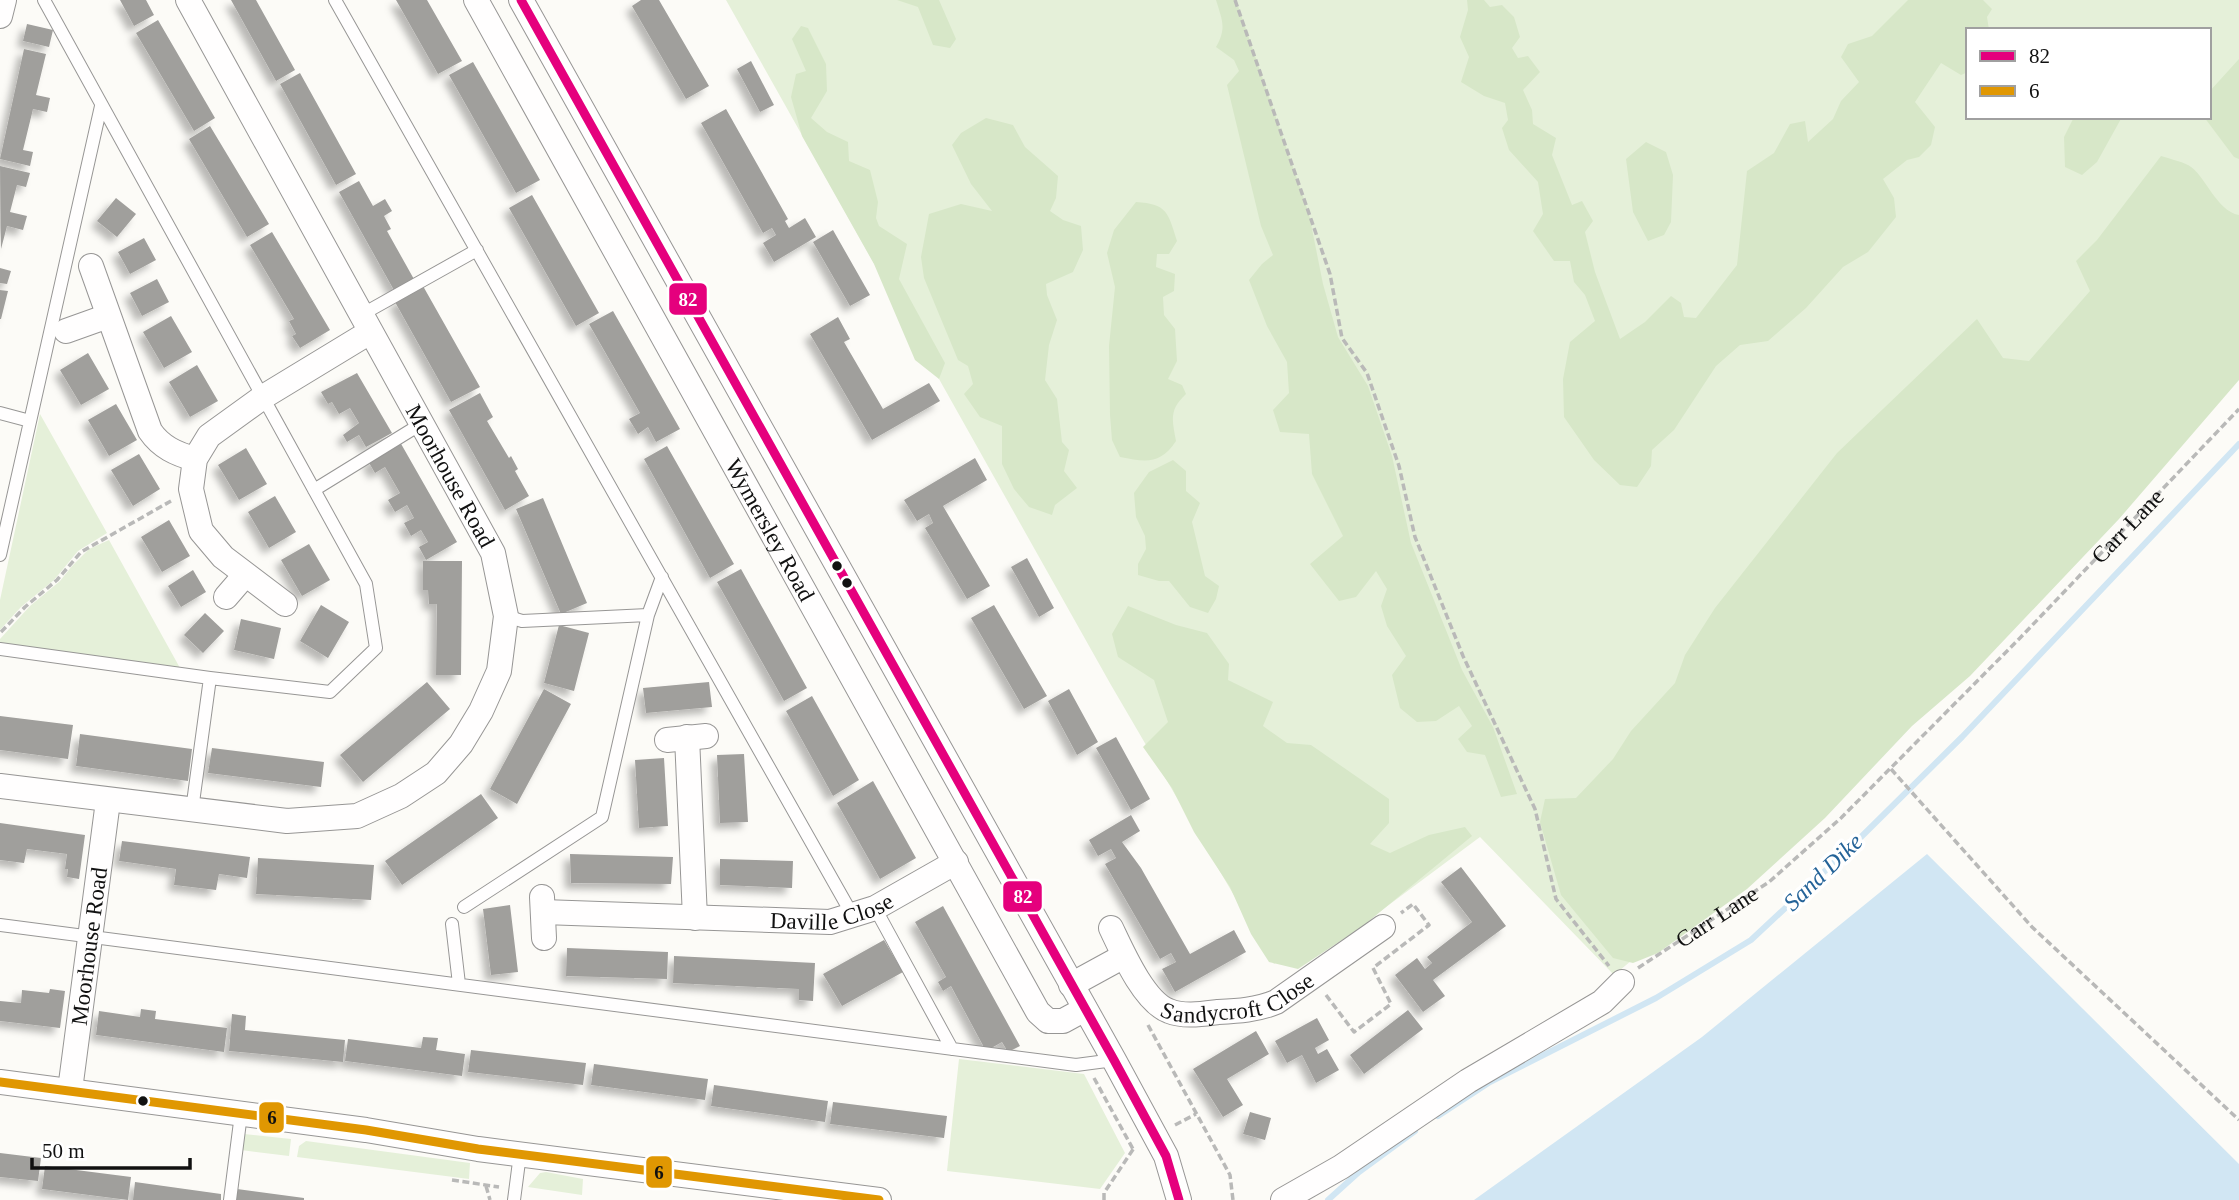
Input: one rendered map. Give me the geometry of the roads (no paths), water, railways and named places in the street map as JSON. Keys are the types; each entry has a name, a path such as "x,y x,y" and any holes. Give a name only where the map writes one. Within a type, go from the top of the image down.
{"street":[{"path":"0,16 4,0"},
{"name":"Moorhouse Road","path":"0,786 286,821 357,816 401,796 436,773 461,744 481,712 499,671 506,616 493,553 188,0"},
{"name":"Wymersley Road","path":"476,0 1038,1012 1048,1021 1063,1021 1085,1009"},
{"name":"Wymersley Road","path":"521,0 1114,1060 1166,1156 1179,1200"},
{"path":"90,266 150,431 158,443 182,456 195,459"},
{"path":"66,331 108,316"},
{"path":"285,604 223,557 201,531 191,489 195,459 209,436 366,324"},
{"path":"226,597 246,575"},
{"path":"687,738 695,918"},
{"name":"Moorhouse Road","path":"70,1090 108,801"},
{"name":"Daville Close","path":"544,938 543,904 695,918 830,922 864,912 956,862"},
{"name":"Sandycroft Close","path":"1111,928 1124,956 1152,999 1168,1011 1188,1015 1259,1009 1276,1002 1312,977 1374,941"},
{"path":"1071,985 1124,956"},
{"path":"1283,1200 1341,1167 1468,1081 1602,1002 1622,982"},
{"path":"0,1082 241,1114 795,1195 879,1200"}],"lane":[{"path":"0,649 330,692 376,648 366,584 44,0"},
{"path":"335,0 662,577 864,912 952,1049"},
{"path":"0,555 102,106"},
{"path":"366,324 477,250"},
{"path":"0,413 30,421"},
{"path":"314,490 421,424"},
{"path":"464,907 602,817 648,615 662,577"},
{"path":"506,616 522,621 648,615"},
{"path":"192,810 210,678"},
{"path":"0,925 1076,1065 1114,1060"},
{"path":"452,925 459,984"},
{"path":"230,1200 241,1114"},
{"path":"514,1200 520,1154"}],"water":[{"path":"1927,854 2239,1164 2239,1200 1474,1200 1702,1037"}],"waterway":[{"name":"Sand Dike","path":"1438,1116 1490,1082 1656,998 1751,940 1857,841 1962,737 2239,444"},
{"name":"Sand Dike","path":"1328,1200 1359,1172 1415,1131"}]}
